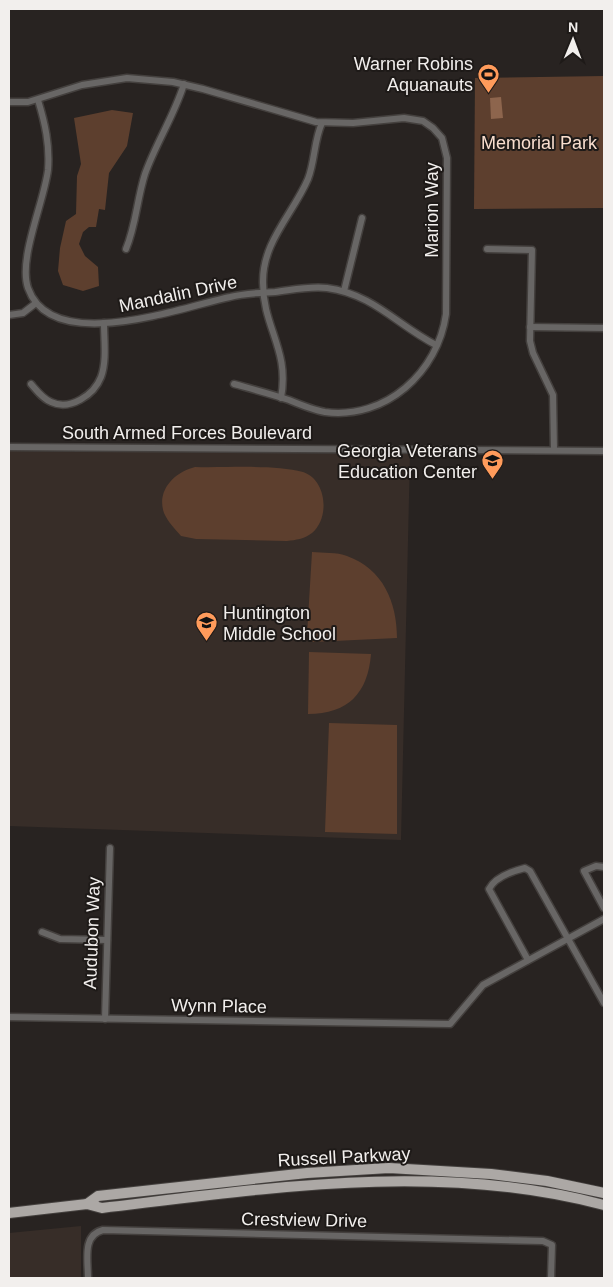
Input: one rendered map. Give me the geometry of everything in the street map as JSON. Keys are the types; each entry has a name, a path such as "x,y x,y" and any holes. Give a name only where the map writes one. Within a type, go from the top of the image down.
{"main road":[{"name":"Russell Parkway","path":"87,1204 98,1196 362,1169 467,1171 547,1181 604,1193"},
{"name":"Russell Parkway","path":"9,1213 87,1204 102,1208 325,1183 406,1180 507,1187 604,1205"}],"street":[{"name":"Marion Way","path":"9,102 38,100 82,85 120,78 184,84 233,96 294,117 322,123 353,123 410,118 428,124 442,138 447,165 446,306 443,329 418,377 397,396 379,405 346,412 326,412 234,384"},
{"path":"126,249 134,230 145,175 177,107 184,84"},
{"path":"9,315 18,315 29,310 36,303 28,288 26,263 46,182 48,160 46,129 38,100"},
{"path":"281,398 284,383 283,361 265,311 263,269 268,252 308,179 322,123"},
{"path":"344,291 362,218"},
{"path":"487,249 532,250 530,327 533,353 553,395 554,450"},
{"name":"Mandalin Drive","path":"36,303 46,312 60,319 104,323 136,320 226,297 309,287 344,291 372,302 411,332 436,345"},
{"path":"31,384 43,397 51,402 62,404 72,403 90,393 97,385 104,367 104,323"},
{"path":"530,327 604,328"},
{"name":"South Armed Forces Boulevard","path":"9,448 604,451"},
{"name":"Audubon Way","path":"105,1019 110,848"},
{"path":"604,867 596,866 584,871 604,908"},
{"path":"528,960 489,889 492,883 514,870 525,868 530,871 604,1003"},
{"name":"Wynn Place","path":"9,1017 450,1024 483,985 604,919"},
{"path":"42,932 60,939 107,940"},
{"name":"Crestview Drive","path":"88,1278 89,1238 94,1232 103,1230 543,1241 552,1247 551,1278"}],"shaded area":[{"path":"501,97 503,118 491,119 490,98"},
{"name":"Huntington Middle School","path":"9,451 410,454 401,840 9,826"},
{"path":"81,1226 81,1278 9,1278 9,1233"}],"green space":[{"name":"Memorial Park","path":"604,76 604,208 474,209 475,78"},
{"path":"112,110 133,113 127,146 109,173 105,210 99,209 96,227 89,227 83,232 79,244 85,256 98,267 99,286 83,291 63,285 58,271 60,248 66,221 76,214 77,176 81,164 74,118"},
{"path":"195,467 265,467 303,472 311,476 321,491 323,500 322,518 312,533 303,538 290,541 196,539 181,536 164,513 163,497 169,483 174,478"},
{"path":"312,552 334,553 347,556 370,569 379,578 391,600 397,638 313,642 307,635"},
{"path":"309,652 371,654 366,680 353,699 334,710 308,714"},
{"path":"329,723 397,725 397,834 325,832"}],"place":[{"name":"Warner Robins Aquanauts","path":"489,93"},
{"name":"Georgia Veterans Education Center","path":"493,480"},
{"name":"Huntington Middle School","path":"207,642"}]}
